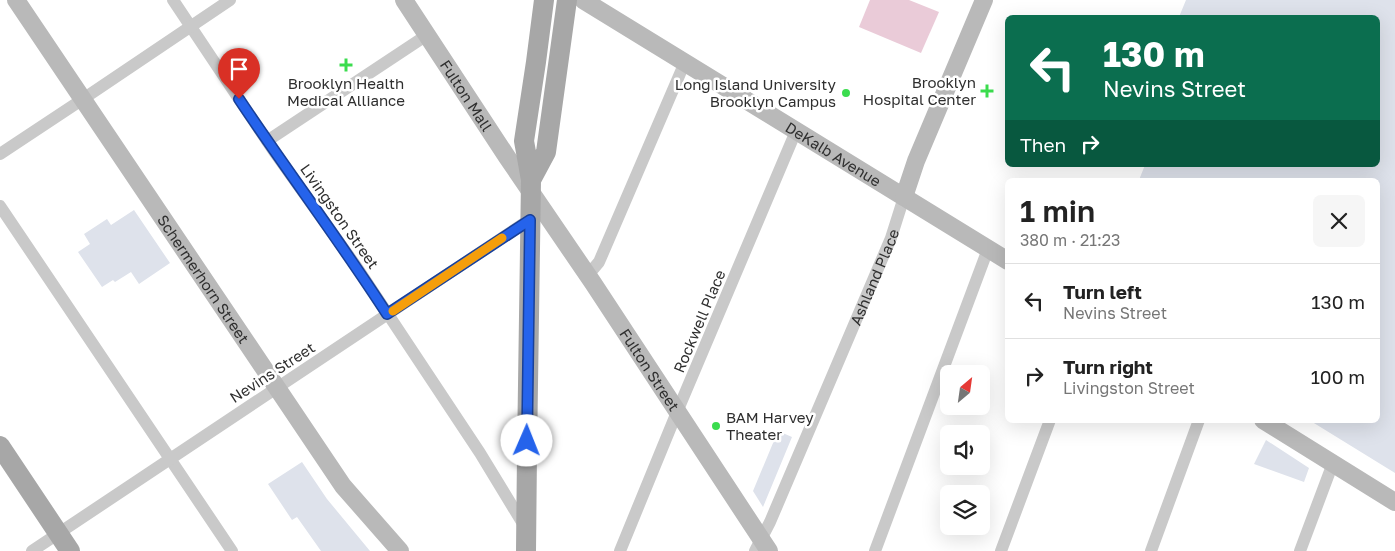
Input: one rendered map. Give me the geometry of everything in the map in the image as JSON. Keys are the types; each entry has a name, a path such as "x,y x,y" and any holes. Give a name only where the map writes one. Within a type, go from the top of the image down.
{"main road":[{"name":"Schermerhorn Street","path":"16,0 343,486 400,551"},
{"name":"Fulton Mall","path":"404,0 502,149 530,185"},
{"path":"526,551 530,185 524,141 544,0"},
{"path":"530,185 546,152 567,0"},
{"name":"DeKalb Avenue","path":"583,0 1005,259"},
{"name":"Ashland Place","path":"904,197 916,161 984,0"},
{"name":"Fulton Street","path":"530,185 677,412 761,547"},
{"path":"1268,423 1395,502"},
{"path":"0,446 70,551"}],"street":[{"name":"Livingston Street","path":"173,0 267,141 356,266 480,454 526,529"},
{"path":"0,154 230,0"},
{"path":"267,141 427,34"},
{"path":"588,275 599,262 685,62"},
{"name":"Rockwell Place","path":"620,551 796,131"},
{"name":"Ashland Place","path":"761,547 891,238 904,197"},
{"path":"0,206 232,551"},
{"name":"Nevins Street","path":"32,551 530,220"},
{"path":"875,551 988,249"},
{"path":"1001,551 1049,423"},
{"path":"1151,551 1198,423"},
{"path":"1300,551 1332,463"}],"shaded area":[{"path":"870,0 909,0 939,12 921,53 859,27"},
{"path":"1186,0 1395,0 1395,473 1314,423 1380,423 1380,178 1140,178 1144,167 1380,167 1380,15 1180,15"},
{"path":"134,210 170,263 139,284 131,272 115,282 113,280 102,287 78,252 90,244 84,234 107,219 111,225"},
{"path":"778,431 792,437 763,507 753,491"},
{"path":"1266,440 1309,468 1304,482 1254,464"},
{"path":"302,462 327,499 370,551 321,551 297,517 292,520 268,484"}],"slow traffic":[{"path":"393,311 502,238"}],"place":[{"name":"Brooklyn Health Medical Alliance","path":"346,65"},
{"name":"Brooklyn Hospital Center","path":"987,91"},
{"name":"Long Island University Brooklyn Campus","path":"846,93"},
{"name":"BAM Harvey Theater","path":"716,426"}],"route":[{"path":"239,99 356,266 387,314 530,220 527,441"}]}
